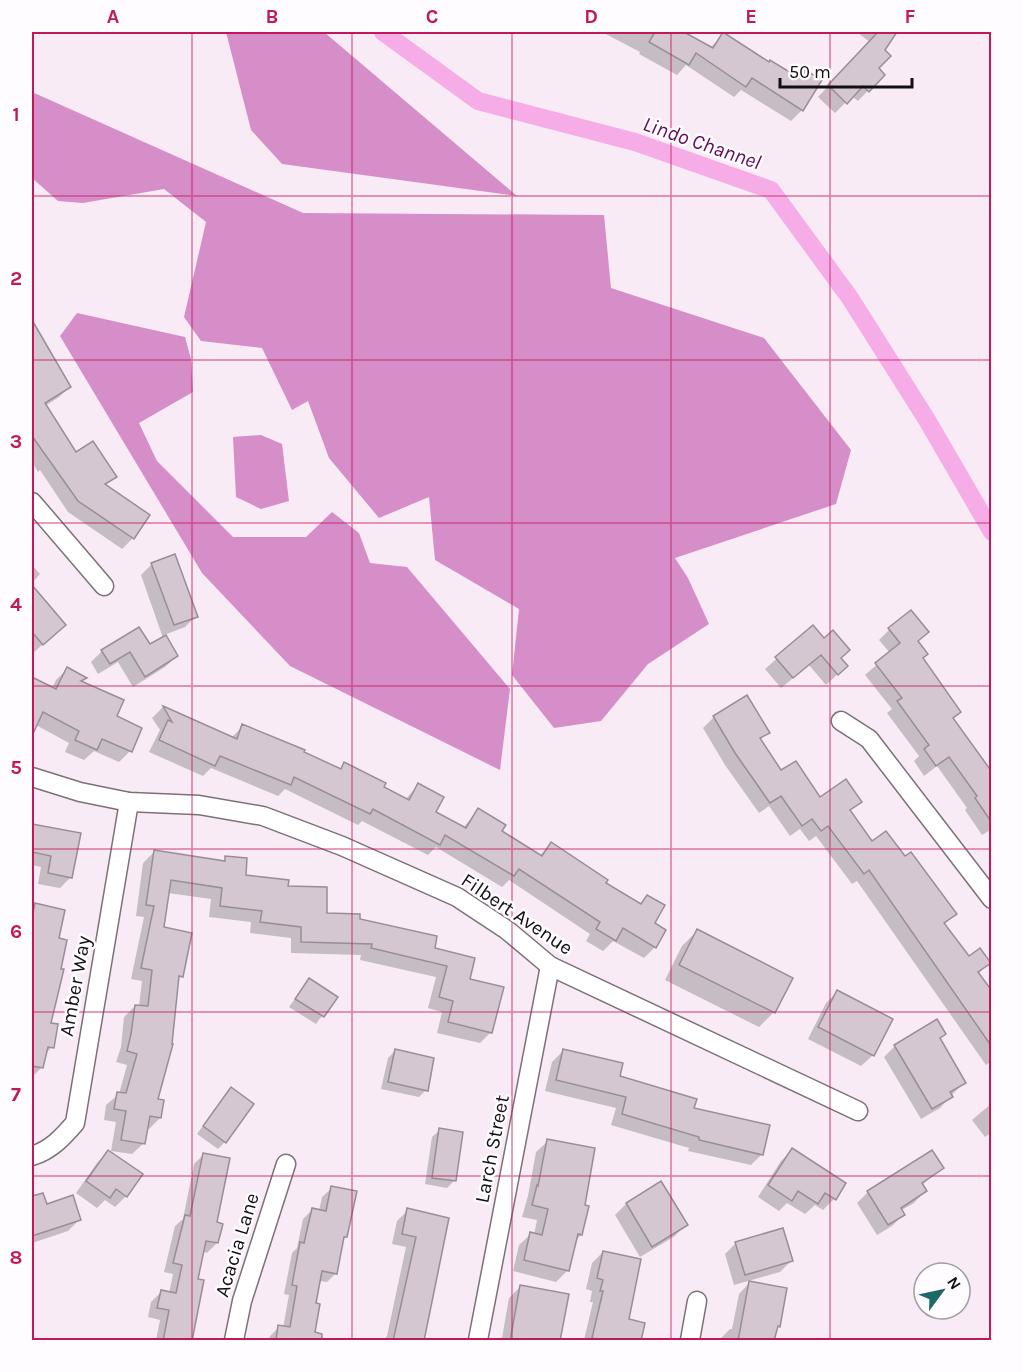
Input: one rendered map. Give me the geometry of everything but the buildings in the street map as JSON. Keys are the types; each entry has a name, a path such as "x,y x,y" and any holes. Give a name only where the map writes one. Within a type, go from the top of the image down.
{"street":[{"path":"32,502 104,586"},
{"path":"841,722 869,739 992,900"},
{"name":"Filbert Avenue","path":"32,777 80,792 129,802 199,805 263,816 342,846 457,897 507,930 550,966 858,1112"},
{"name":"Amber Way","path":"32,1156 60,1141 75,1123 129,802"},
{"name":"Larch Street","path":"478,1341 550,966"},
{"name":"Acacia Lane","path":"234,1341 242,1301 286,1164"},
{"path":"690,1341 697,1301"}],"shaded area":[{"path":"226,32 324,32 517,196 282,164 251,130"},
{"path":"32,92 303,213 604,215 611,288 764,338 851,450 836,504 675,558 688,578 709,624 648,664 601,721 554,728 512,675 519,609 435,560 429,497 379,518 329,458 308,401 292,410 262,348 201,341 184,317 206,222 164,189 83,203 58,201 32,178"},
{"path":"77,313 185,337 191,359 193,392 139,423 157,461 233,537 306,537 332,512 359,533 370,563 407,567 510,689 500,770 290,666 202,573 60,336"},
{"path":"261,435 282,444 289,501 261,509 236,497 233,437"}],"waterway":[{"name":"Lindo Channel","path":"383,32 478,101 635,142 771,190 850,298 927,420 992,532"}]}
